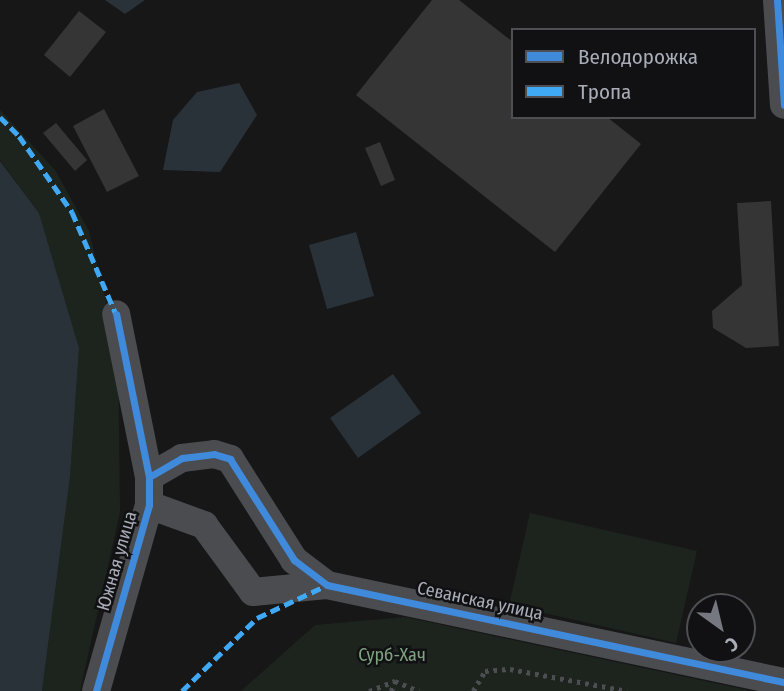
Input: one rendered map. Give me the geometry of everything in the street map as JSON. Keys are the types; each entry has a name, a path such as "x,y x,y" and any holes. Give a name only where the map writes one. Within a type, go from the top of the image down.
{"street":[{"path":"777,0 784,105"},
{"name":"Южная улица","path":"96,691 149,505 149,477 116,314"},
{"name":"Севанская улица","path":"149,477 182,458 214,454 230,458 294,560 327,585 784,682"},
{"path":"149,505 204,525 226,549 253,592 327,585"}],"path":[{"path":"473,691 485,671 510,669 628,691"},
{"path":"369,691 395,681 419,691"},
{"path":"391,691 395,681"}],"green space":[{"path":"0,110 55,170 89,231 118,350 120,512 80,691 42,691 70,477 79,348 39,213 0,160"},
{"path":"530,513 697,551 676,643 509,605"},
{"name":"Сурб-Хач","path":"405,617 752,691 241,691 315,625"}],"shaded area":[{"path":"105,0 145,0 125,14"},
{"path":"239,83 257,115 220,172 163,170 173,120 197,92"},
{"path":"0,161 39,213 79,348 70,477 42,691 0,691"},
{"path":"356,232 374,296 327,309 309,245"},
{"path":"393,374 421,413 358,458 330,418"}],"building":[{"path":"432,0 459,0 511,40 511,119 610,119 641,144 555,252 356,95"},
{"path":"79,11 106,32 70,77 44,55"},
{"path":"104,109 139,176 107,192 73,126"},
{"path":"56,123 87,160 75,171 43,133"},
{"path":"380,142 395,180 381,186 365,148"},
{"path":"771,201 779,346 746,348 713,328 712,311 742,285 737,203"}],"marked path":[{"path":"0,117 19,136 72,212 116,314"},
{"path":"182,691 257,618 327,585"}],"cycle path":[{"path":"777,0 784,105"},
{"path":"96,691 149,505 149,477 116,314"},
{"path":"149,477 182,458 214,454 230,459 294,560 327,585 784,682"}]}
